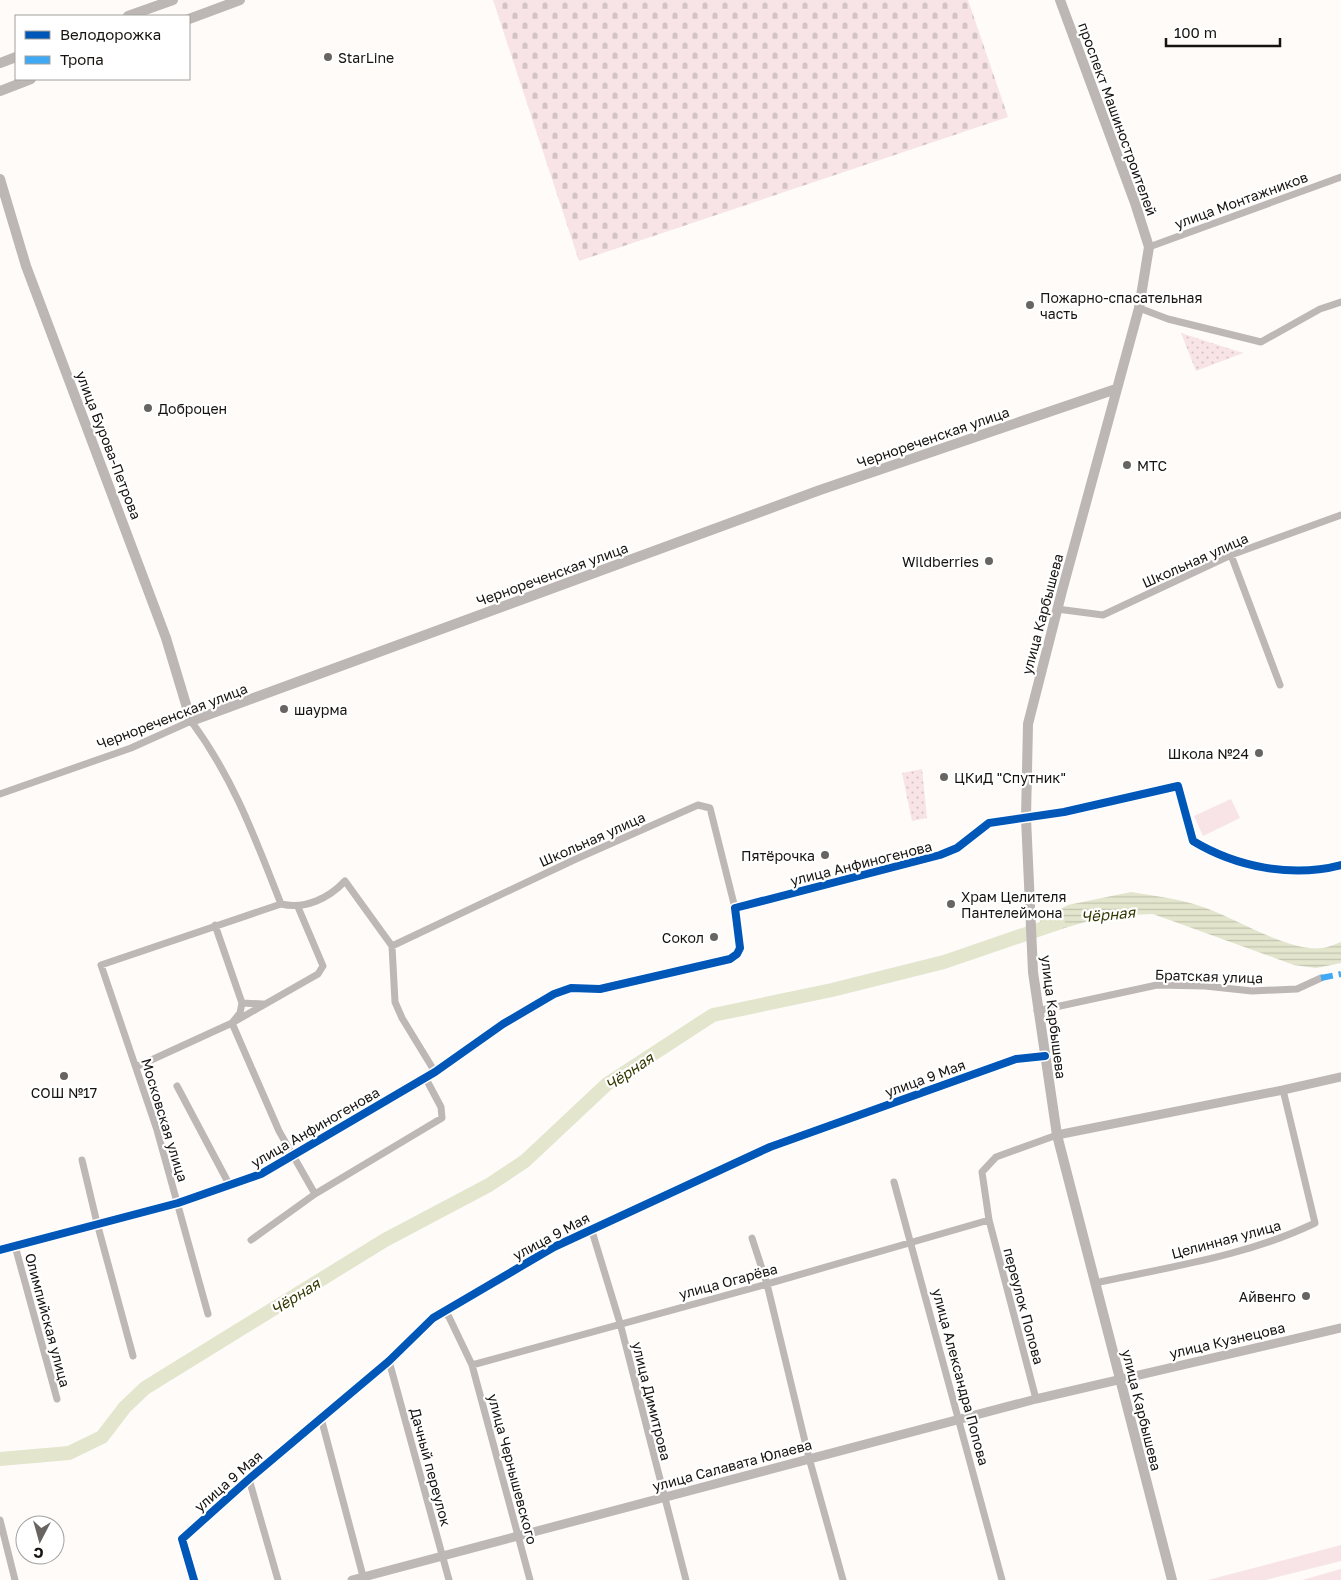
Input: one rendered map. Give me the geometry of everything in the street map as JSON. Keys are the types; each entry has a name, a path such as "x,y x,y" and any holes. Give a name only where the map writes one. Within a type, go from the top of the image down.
{"main road":[{"path":"131,15 172,0"},
{"path":"190,19 240,0"},
{"name":"проспект Машиностроителей","path":"1060,0 1135,203 1149,247"},
{"path":"0,63 15,57"},
{"path":"0,91 28,80"},
{"name":"улица Бурова-Петрова","path":"0,179 26,266 166,638 191,721"},
{"name":"улица Карбышева","path":"1149,247 1139,308 1057,609 1028,724 1026,818 1033,972 1037,1011 1057,1135 1172,1580"},
{"name":"Чернореченская улица","path":"191,721 820,490 1116,389"}],"street":[{"name":"улица Монтажников","path":"1149,247 1341,178"},
{"path":"1139,308 1168,318 1261,342 1320,309 1341,302"},
{"name":"Школьная улица","path":"1057,609 1103,616 1230,555 1341,515"},
{"path":"1230,555 1280,685"},
{"name":"Чернореченская улица","path":"0,794 131,748 191,721"},
{"path":"191,721 214,755 241,803 280,904"},
{"name":"улица Анфиногенова","path":"0,1250 178,1203 261,1174 293,1157 435,1072 503,1024 554,994 571,988 592,987 600,989 733,958 740,948 735,908 935,857 957,848 989,823 1064,812 1178,786 1193,841 1211,852 1270,869 1302,872 1341,865"},
{"name":"Школьная улица","path":"392,946 576,859 698,805 710,808 735,908"},
{"path":"232,1023 240,1013 242,1003 215,925 280,904 298,907 334,893 345,881 392,946 395,1002 402,1018 435,1072"},
{"path":"136,1067 232,1023 318,974 324,966 298,907"},
{"name":"Московская улица","path":"208,1314 158,1130 100,965 215,925"},
{"name":"Братская улица","path":"1037,1011 1157,985 1204,986 1252,991 1297,989 1321,978"},
{"path":"592,987 599,982"},
{"path":"242,1003 263,1004"},
{"path":"232,1023 279,1132 315,1194"},
{"name":"улица 9 Мая","path":"194,1580 182,1539 249,1479 389,1361 443,1311 554,1247 770,1146 1016,1059 1045,1056"},
{"path":"1057,1135 1283,1090 1341,1076"},
{"path":"251,1240 315,1194 442,1118 442,1107 425,1077"},
{"path":"177,1086 230,1186"},
{"name":"Целинная улица","path":"1095,1283 1245,1249 1290,1235 1315,1223 1283,1090"},
{"name":"переулок Попова","path":"1036,1399 989,1220 982,1172 996,1157 1057,1135"},
{"path":"82,1160 97,1223 134,1356"},
{"name":"улица Александра Попова","path":"894,1182 1002,1580"},
{"name":"улица Огарёва","path":"472,1365 767,1284 989,1220"},
{"name":"улица Димитрова","path":"592,1228 620,1323 686,1580"},
{"path":"752,1238 767,1284 809,1458 843,1580"},
{"name":"Олимпийская улица","path":"16,1246 57,1400"},
{"name":"улица Чернышевского","path":"443,1311 449,1317 472,1365 530,1580"},
{"name":"улица Кузнецова","path":"1119,1379 1341,1328"},
{"name":"Дачный переулок","path":"389,1361 449,1580"},
{"name":"улица Салавата Юлаева","path":"352,1580 809,1458 1119,1379"},
{"path":"321,1418 364,1578"},
{"path":"249,1479 278,1580"},
{"path":"0,1520 15,1580"}],"green space":[{"path":"493,0 968,0 1008,117 579,261"},
{"path":"1181,333 1243,353 1196,371"},
{"path":"922,769 927,818 912,821 902,773"},
{"path":"1231,799 1240,818 1203,836 1194,816"},
{"path":"1341,1545 1341,1561 1265,1580 1208,1580"},
{"path":"1341,1569 1341,1580 1302,1580"}],"water":[{"path":"1131,892 1194,904 1263,934 1295,945 1323,948 1341,942 1341,963 1316,968 1294,965 1153,914 1122,915 1092,920 1041,935 1040,920 1068,905"}],"waterway":[{"name":"Чёрная","path":"0,1459 69,1453 102,1437 125,1407 145,1388 385,1240 489,1185 525,1161 607,1084 713,1015 832,990 944,962 1058,923"}],"marked path":[{"path":"1321,978 1341,974"}],"cycle path":[{"path":"0,1250 178,1203 261,1174 435,1072 503,1024 554,994 571,988 600,989 730,959 737,954 740,948 735,908 940,855 957,848 989,823 1064,812 1178,786 1193,841 1210,850 1227,858 1265,868 1303,870 1341,865"},
{"path":"194,1580 182,1539 249,1479 389,1361 433,1318 554,1247 770,1147 1016,1059 1045,1056"}],"place":[{"name":"StarLine","path":"328,57"},
{"name":"Пожарно-спасательная часть","path":"1030,305"},
{"name":"Доброцен","path":"148,408"},
{"name":"МТС","path":"1127,465"},
{"name":"Wildberries","path":"989,561"},
{"name":"шаурма","path":"284,709"},
{"name":"Школа №24","path":"1259,753"},
{"name":"ЦКиД \"Спутник\"","path":"944,777"},
{"name":"Пятёрочка","path":"825,855"},
{"name":"Храм Целителя Пантелеймона","path":"951,904"},
{"name":"Сокол","path":"714,937"},
{"name":"СОШ №17","path":"64,1076"},
{"name":"Айвенго","path":"1306,1296"}]}
